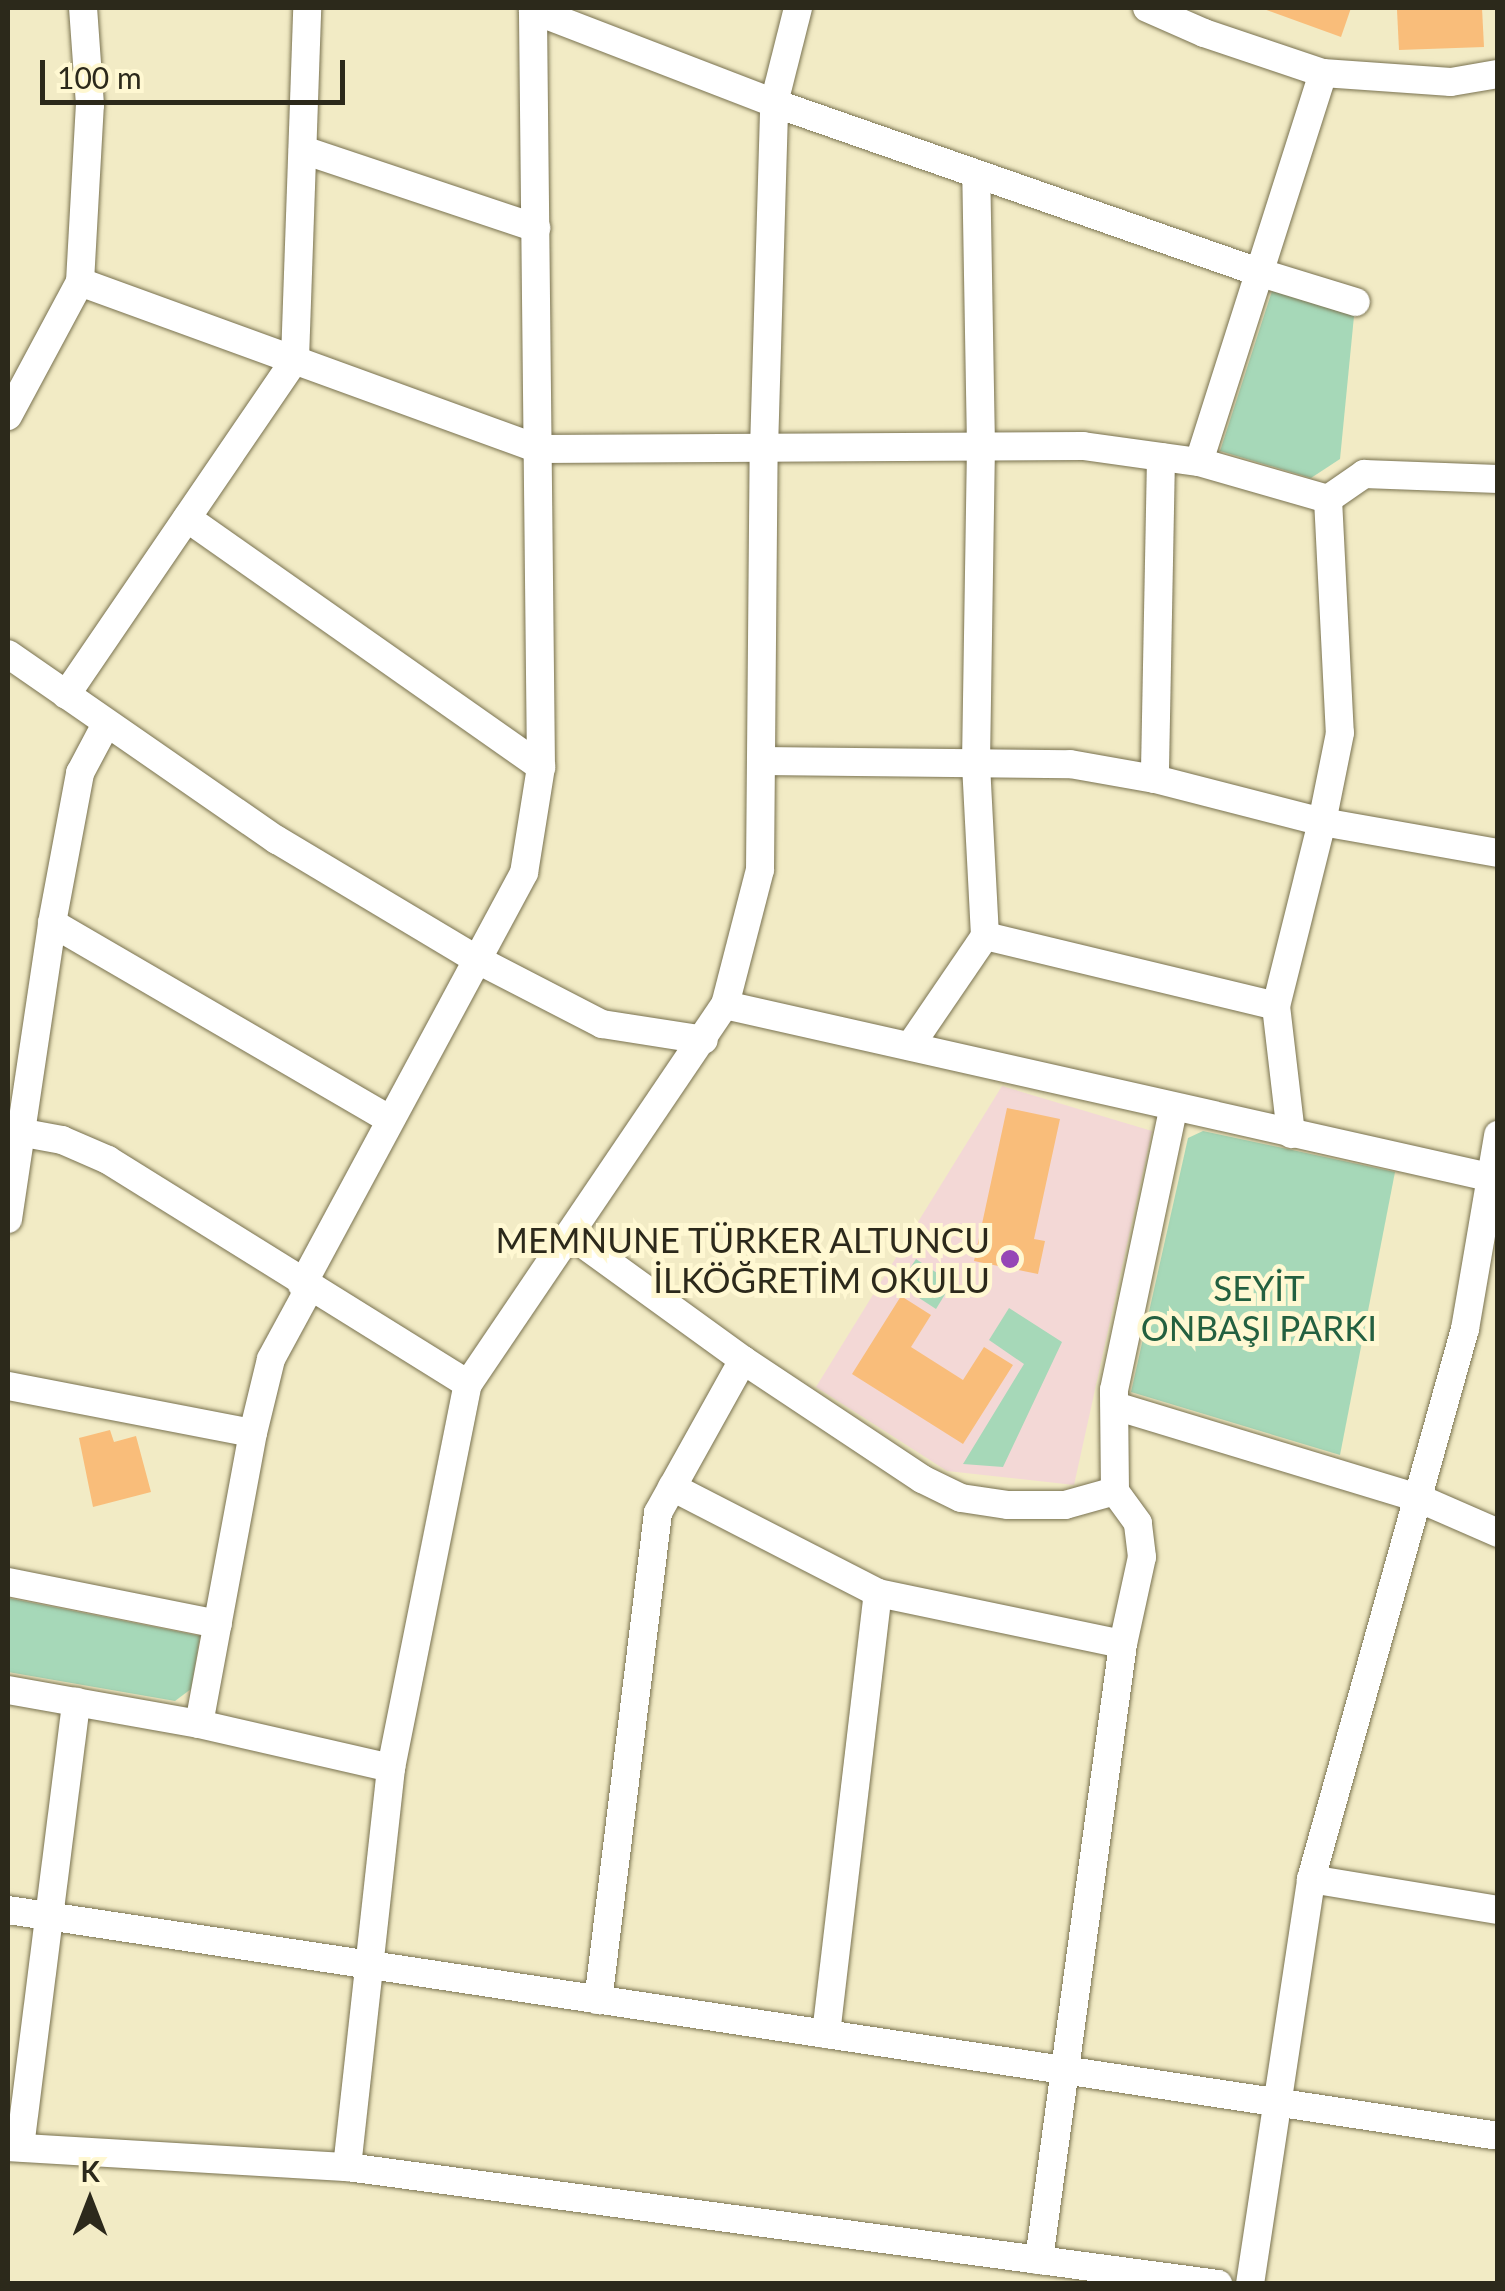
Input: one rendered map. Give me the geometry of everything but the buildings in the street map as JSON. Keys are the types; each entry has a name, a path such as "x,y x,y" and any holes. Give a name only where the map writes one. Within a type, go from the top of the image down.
{"street":[{"path":"8,416 80,282 90,105 83,8"},
{"path":"66,696 292,362 307,8"},
{"path":"347,2167 391,1768 468,1384 726,1005 760,870 764,449 774,103 798,8"},
{"path":"1146,8 1324,73 1452,82 1498,74"},
{"path":"199,1724 252,1433 271,1358 390,1120 524,873 541,767 540,449 530,9 774,103 1261,273 1356,302"},
{"path":"1200,462 1324,73"},
{"path":"303,150 536,228"},
{"path":"910,1046 986,936 976,763 981,447 976,174"},
{"path":"80,282 540,449 1083,446 1200,462 1328,499"},
{"path":"1155,779 1161,457"},
{"path":"1328,499 1364,474 1498,478"},
{"path":"1292,1134 1276,1006 1340,733 1328,499"},
{"path":"187,518 541,767"},
{"path":"8,654 277,840 476,959 602,1024 704,1040"},
{"path":"8,1220 15,1131 80,773 106,724"},
{"path":"761,761 1070,764 1155,779 1322,822 1498,853"},
{"path":"52,923 390,1120"},
{"path":"986,936 1276,1006"},
{"path":"726,1005 1174,1109 1495,1178"},
{"path":"1039,2260 1123,1644 1142,1556 1138,1523 1115,1491 1114,1406 1174,1109"},
{"path":"15,1131 62,1140 108,1160 306,1287 468,1384"},
{"path":"1250,2284 1274,2102 1311,1879 1465,1329 1495,1178 1498,1136"},
{"path":"572,1236 743,1360 922,1479 961,1498 1008,1505 1065,1505 1115,1491"},
{"path":"598,2000 658,1514 743,1360"},
{"path":"8,1386 252,1433"},
{"path":"1114,1406 1418,1498 1498,1533"},
{"path":"672,1487 878,1592 1123,1644"},
{"path":"8,1582 218,1624"},
{"path":"826,2034 878,1592"},
{"path":"8,1690 199,1724 391,1768"},
{"path":"76,1702 14,2147 347,2167 1218,2284"},
{"path":"1311,1879 1498,1910"},
{"path":"8,1910 1498,2136"}],"shaded area":[{"name":"MEMNUNE TÜRKER ALTUNCU İLKÖĞRETİM OKULU","path":"1002,1086 1152,1131 1074,1485 947,1471 816,1387"}],"green space":[{"path":"1272,291 1354,316 1340,459 1311,478 1220,451"},
{"name":"SEYİT ONBAŞI PARKI","path":"1203,1131 1395,1172 1340,1455 1131,1392 1188,1138"},
{"path":"916,1259 952,1283 936,1309 899,1285"},
{"path":"1009,1308 1062,1342 1003,1467 963,1464 1024,1364 989,1340"},
{"path":"8,1598 200,1636 191,1689 175,1701 8,1672"}],"place":[{"name":"MEMNUNE TÜRKER ALTUNCU İLKÖĞRETİM OKULU","path":"1010,1259"}]}
